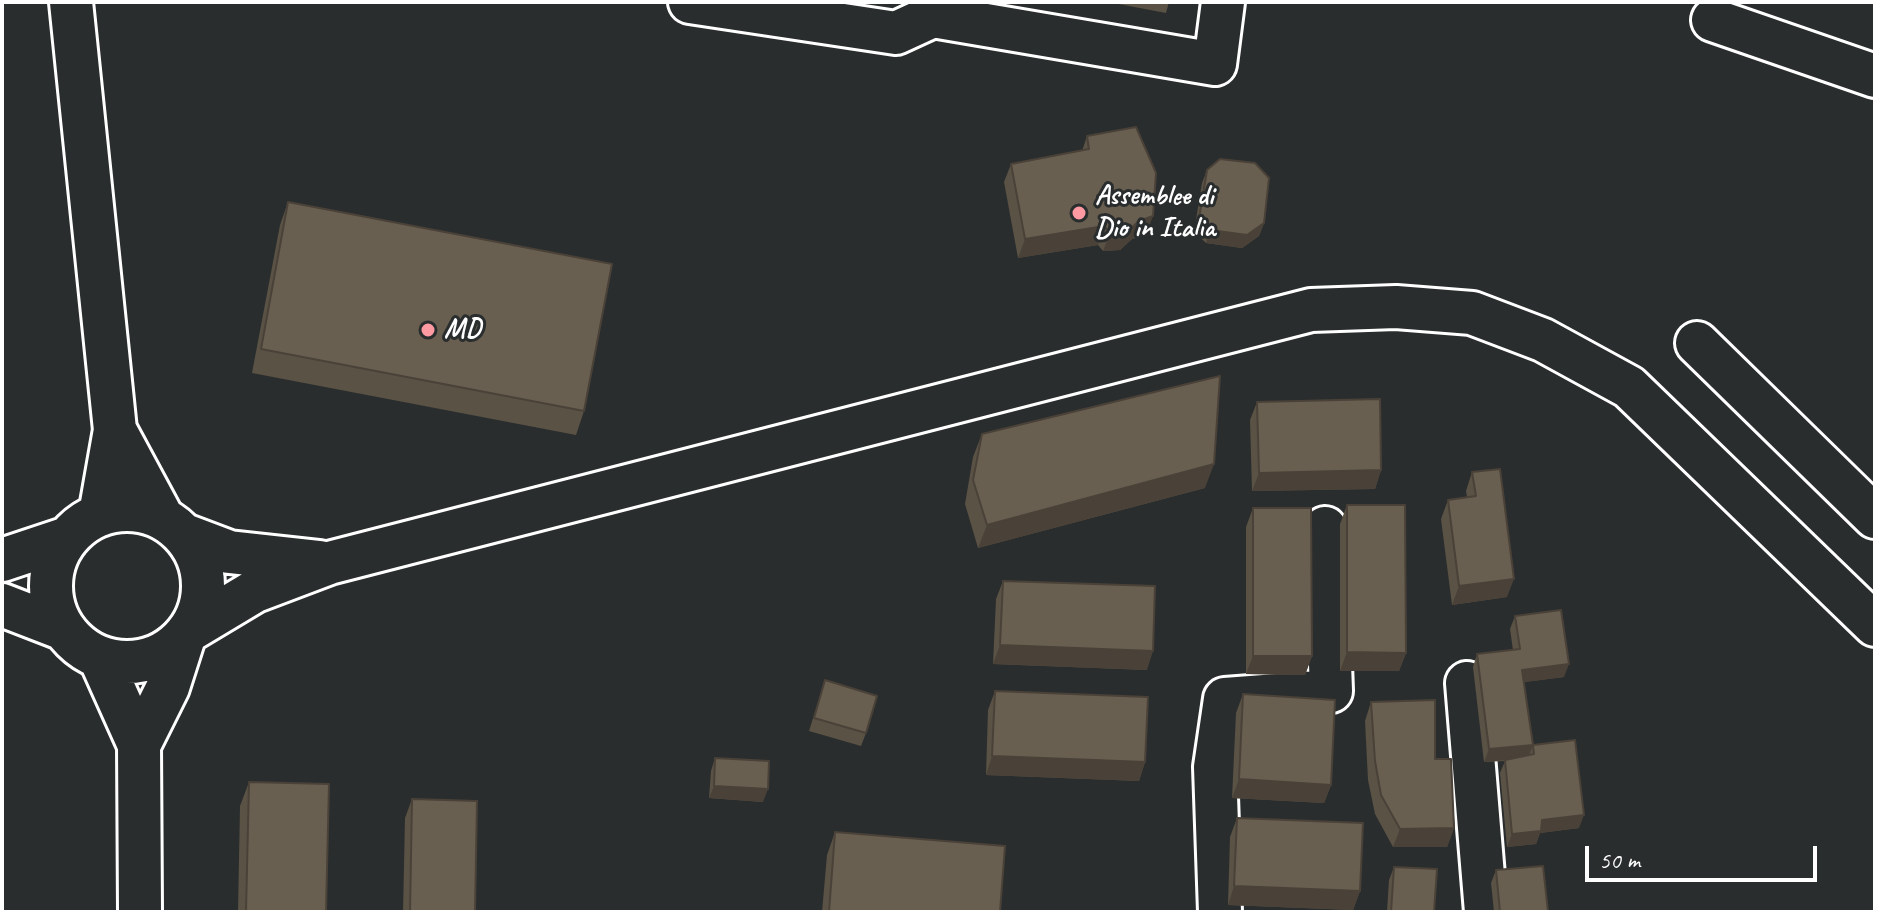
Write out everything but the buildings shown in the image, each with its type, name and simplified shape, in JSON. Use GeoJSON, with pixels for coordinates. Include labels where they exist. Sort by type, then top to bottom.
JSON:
{"type":"FeatureCollection","features":[{"type":"Feature","properties":{"kind":"street"},"geometry":{"type":"LineString","coordinates":[[71,2],[115,430],[84,526],[56,559],[50,583],[53,607],[64,629],[80,647],[100,658],[122,663],[144,661],[165,653],[255,591],[329,563],[1311,310],[1396,307],[1472,313],[1543,340],[1629,387],[1875,625]]}},
{"type":"Feature","properties":{"kind":"street"},"geometry":{"type":"LineString","coordinates":[[690,2],[896,33],[934,9],[1215,64],[1223,2]]}},
{"type":"Feature","properties":{"kind":"street"},"geometry":{"type":"LineString","coordinates":[[1713,20],[1875,76]]}},
{"type":"Feature","properties":{"kind":"street"},"geometry":{"type":"LineString","coordinates":[[1697,343],[1875,517]]}},
{"type":"Feature","properties":{"kind":"street"},"geometry":{"type":"LineString","coordinates":[[115,430],[174,527],[196,552],[203,581],[200,612],[139,745]]}},
{"type":"Feature","properties":{"kind":"street"},"geometry":{"type":"LineString","coordinates":[[2,560],[121,510],[143,511],[229,552],[329,563]]}},
{"type":"Feature","properties":{"kind":"street"},"geometry":{"type":"LineString","coordinates":[[1220,912],[1215,767],[1225,699],[1331,691],[1325,528]]}},
{"type":"Feature","properties":{"kind":"street"},"geometry":{"type":"LineString","coordinates":[[2,605],[64,629]]}},
{"type":"Feature","properties":{"kind":"street"},"geometry":{"type":"LineString","coordinates":[[100,658],[139,745],[140,912]]}},
{"type":"Feature","properties":{"kind":"street"},"geometry":{"type":"LineString","coordinates":[[1467,683],[1486,912]]}},
{"type":"Feature","properties":{"kind":"place","name":"Assemblee di Dio in Italia"},"geometry":{"type":"Point","coordinates":[1079,213]}},
{"type":"Feature","properties":{"kind":"place","name":"MD"},"geometry":{"type":"Point","coordinates":[428,330]}}]}
